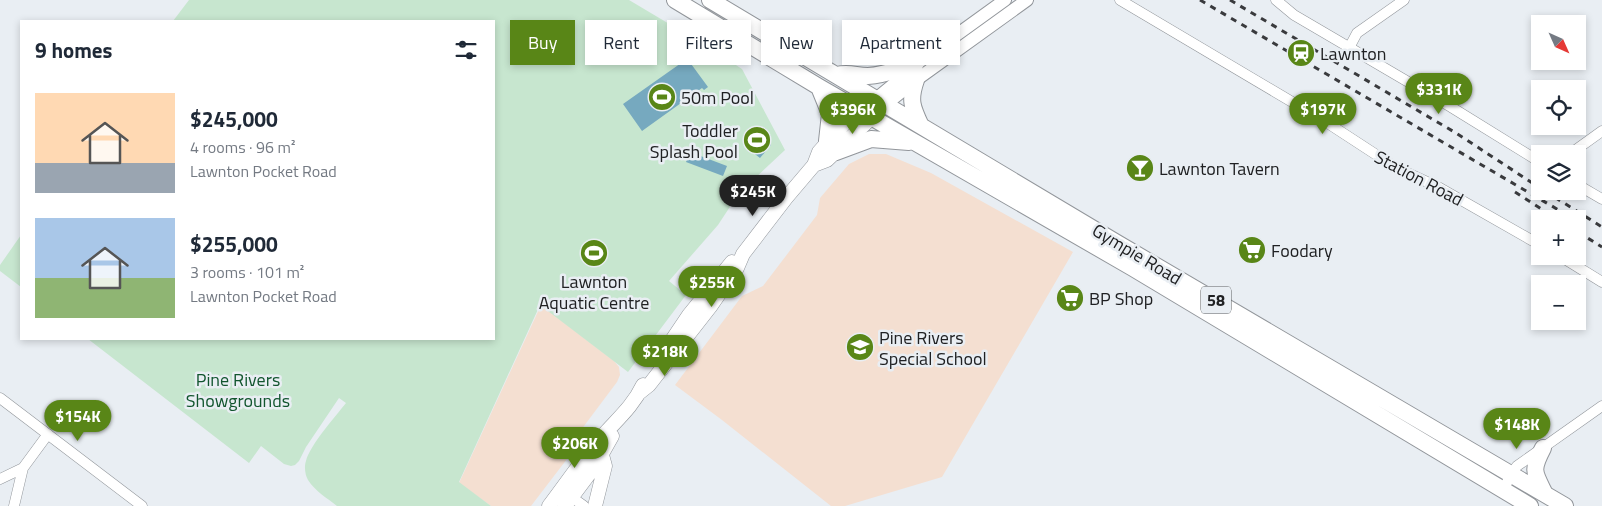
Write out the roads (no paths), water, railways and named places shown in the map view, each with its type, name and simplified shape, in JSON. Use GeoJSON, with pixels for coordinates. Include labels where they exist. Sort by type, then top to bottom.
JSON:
{"type":"FeatureCollection","features":[{"type":"Feature","properties":{"kind":"highway","name":"Gympie Road"},"geometry":{"type":"LineString","coordinates":[[675,0],[818,87],[1133,268],[1530,506]]}},
{"type":"Feature","properties":{"kind":"highway","name":"Gympie Road"},"geometry":{"type":"LineString","coordinates":[[710,0],[1565,506]]}},
{"type":"Feature","properties":{"kind":"highway"},"geometry":{"type":"LineString","coordinates":[[836,76],[848,73],[869,76],[915,72],[911,101],[921,126]]}},
{"type":"Feature","properties":{"kind":"highway"},"geometry":{"type":"LineString","coordinates":[[818,87],[830,114],[832,147],[871,139],[914,142]]}},
{"type":"Feature","properties":{"kind":"highway"},"geometry":{"type":"LineString","coordinates":[[1543,448],[1534,470],[1546,495]]}},
{"type":"Feature","properties":{"kind":"main road"},"geometry":{"type":"LineString","coordinates":[[560,500],[602,455],[620,420],[689,315],[730,263],[743,254],[814,165],[819,152],[832,147],[844,124],[866,114],[881,102]]}},
{"type":"Feature","properties":{"kind":"main road"},"geometry":{"type":"LineString","coordinates":[[560,500],[607,431],[620,420]]}},
{"type":"Feature","properties":{"kind":"main road"},"geometry":{"type":"LineString","coordinates":[[594,506],[605,466],[602,455]]}},
{"type":"Feature","properties":{"kind":"street"},"geometry":{"type":"LineString","coordinates":[[915,72],[1005,0]]}},
{"type":"Feature","properties":{"kind":"street"},"geometry":{"type":"LineString","coordinates":[[881,102],[904,76],[915,72],[1027,0]]}},
{"type":"Feature","properties":{"kind":"street","name":"Station Road"},"geometry":{"type":"LineString","coordinates":[[1120,0],[1320,119],[1395,167],[1440,188],[1531,240]]}},
{"type":"Feature","properties":{"kind":"street"},"geometry":{"type":"LineString","coordinates":[[1276,0],[1294,15],[1531,157]]}},
{"type":"Feature","properties":{"kind":"street"},"geometry":{"type":"LineString","coordinates":[[1349,48],[1358,33],[1404,0]]}},
{"type":"Feature","properties":{"kind":"street"},"geometry":{"type":"LineString","coordinates":[[1583,145],[1602,131]]}},
{"type":"Feature","properties":{"kind":"street"},"geometry":{"type":"LineString","coordinates":[[1586,190],[1602,199]]}},
{"type":"Feature","properties":{"kind":"street"},"geometry":{"type":"LineString","coordinates":[[1575,265],[1602,282]]}},
{"type":"Feature","properties":{"kind":"street"},"geometry":{"type":"LineString","coordinates":[[0,398],[142,506]]}},
{"type":"Feature","properties":{"kind":"street"},"geometry":{"type":"LineString","coordinates":[[1504,491],[1511,474],[1517,466],[1602,406]]}},
{"type":"Feature","properties":{"kind":"street"},"geometry":{"type":"LineString","coordinates":[[14,506],[23,468],[48,434]]}},
{"type":"Feature","properties":{"kind":"street"},"geometry":{"type":"LineString","coordinates":[[0,479],[23,468]]}},
{"type":"Feature","properties":{"kind":"street"},"geometry":{"type":"LineString","coordinates":[[560,500],[577,501],[584,506]]}},
{"type":"Feature","properties":{"kind":"water","name":"50m Pool"},"geometry":{"type":"Polygon","coordinates":[[[678,65],[692,65],[708,87],[704,90],[702,88],[642,131],[623,104],[678,65]]]}},
{"type":"Feature","properties":{"kind":"water","name":"Toddler Splash Pool"},"geometry":{"type":"Polygon","coordinates":[[[763,132],[771,145],[760,158],[746,147],[747,134],[763,132]]]}},
{"type":"Feature","properties":{"kind":"water"},"geometry":{"type":"Polygon","coordinates":[[[690,152],[727,166],[723,176],[686,162],[690,152]]]}},
{"type":"Feature","properties":{"kind":"railway"},"geometry":{"type":"LineString","coordinates":[[1200,0],[1559,210]]}},
{"type":"Feature","properties":{"kind":"railway"},"geometry":{"type":"LineString","coordinates":[[1230,0],[1456,133],[1531,182]]}},
{"type":"Feature","properties":{"kind":"railway"},"geometry":{"type":"LineString","coordinates":[[1515,192],[1543,210]]}},
{"type":"Feature","properties":{"kind":"railway"},"geometry":{"type":"LineString","coordinates":[[1559,200],[1602,227]]}},
{"type":"Feature","properties":{"kind":"railway"},"geometry":{"type":"LineString","coordinates":[[1586,237],[1602,247]]}},
{"type":"Feature","properties":{"kind":"place","name":"Lawnton"},"geometry":{"type":"Point","coordinates":[1301,53]}},
{"type":"Feature","properties":{"kind":"place","name":"50m Pool"},"geometry":{"type":"Point","coordinates":[662,97]}},
{"type":"Feature","properties":{"kind":"place","name":"Toddler Splash Pool"},"geometry":{"type":"Point","coordinates":[757,140]}},
{"type":"Feature","properties":{"kind":"place","name":"Lawnton Tavern"},"geometry":{"type":"Point","coordinates":[1140,168]}},
{"type":"Feature","properties":{"kind":"place","name":"Foodary"},"geometry":{"type":"Point","coordinates":[1252,250]}},
{"type":"Feature","properties":{"kind":"place","name":"Lawnton Aquatic Centre"},"geometry":{"type":"Point","coordinates":[594,253]}},
{"type":"Feature","properties":{"kind":"place","name":"BP Shop"},"geometry":{"type":"Point","coordinates":[1070,298]}},
{"type":"Feature","properties":{"kind":"place","name":"Pine Rivers Special School"},"geometry":{"type":"Point","coordinates":[860,347]}},
{"type":"Feature","properties":{"kind":"park label","name":"Pine Rivers Showgrounds"},"geometry":{"type":"Point","coordinates":[238,389]}}]}
